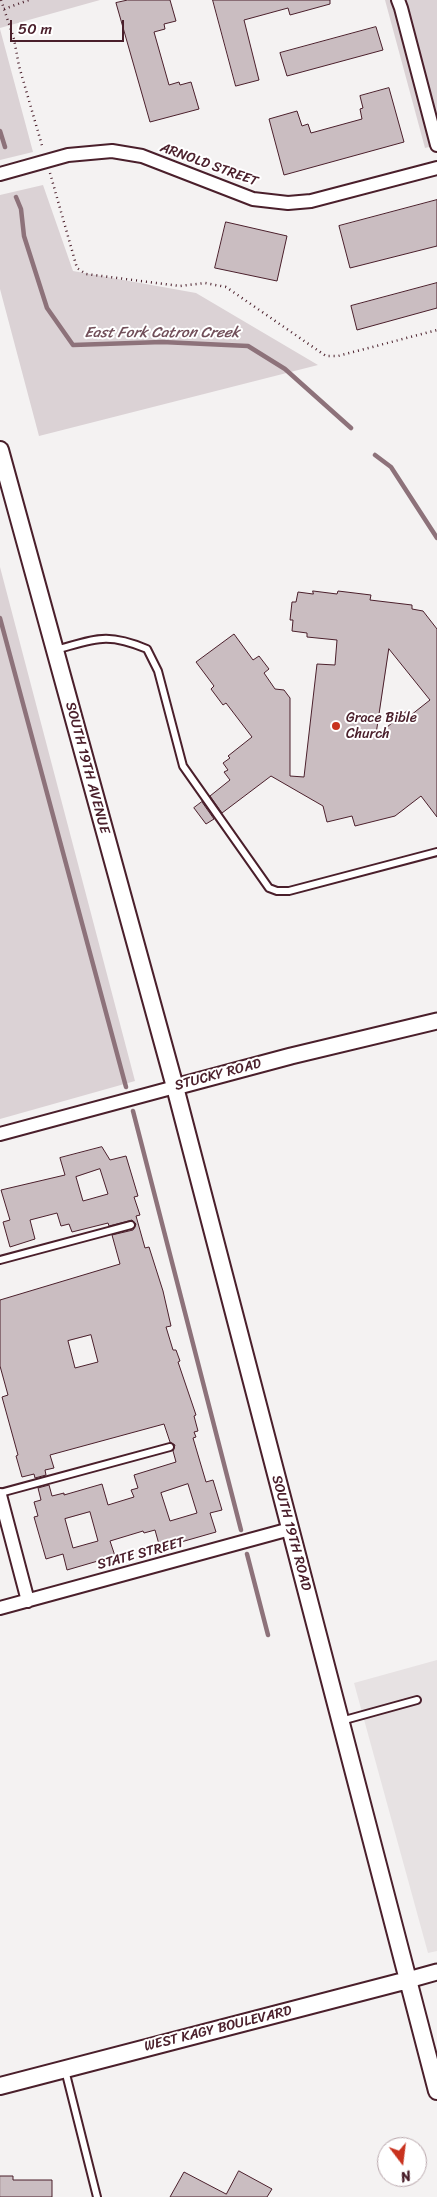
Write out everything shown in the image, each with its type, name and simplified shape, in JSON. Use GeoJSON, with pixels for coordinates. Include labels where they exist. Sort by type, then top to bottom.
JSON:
{"type":"FeatureCollection","features":[{"type":"Feature","properties":{"kind":"main road","name":"SOUTH 19TH AVENUE"},"geometry":{"type":"LineString","coordinates":[[0,450],[175,1087]]}},
{"type":"Feature","properties":{"kind":"main road","name":"SOUTH 19TH ROAD"},"geometry":{"type":"LineString","coordinates":[[175,1087],[408,1980]]}},
{"type":"Feature","properties":{"kind":"main road","name":"WEST KAGY BOULEVARD"},"geometry":{"type":"LineString","coordinates":[[0,2086],[408,1980]]}},
{"type":"Feature","properties":{"kind":"main road"},"geometry":{"type":"LineString","coordinates":[[408,1980],[437,2091]]}},
{"type":"Feature","properties":{"kind":"street"},"geometry":{"type":"LineString","coordinates":[[398,0],[437,145]]}},
{"type":"Feature","properties":{"kind":"street","name":"ARNOLD STREET"},"geometry":{"type":"LineString","coordinates":[[0,174],[68,155],[112,151],[142,156],[253,199],[288,203],[311,201],[437,168]]}},
{"type":"Feature","properties":{"kind":"street","name":"STUCKY ROAD"},"geometry":{"type":"LineString","coordinates":[[0,1134],[290,1056],[437,1021]]}},
{"type":"Feature","properties":{"kind":"street"},"geometry":{"type":"LineString","coordinates":[[0,1494],[4,1528],[28,1601]]}},
{"type":"Feature","properties":{"kind":"street","name":"STATE STREET"},"geometry":{"type":"LineString","coordinates":[[0,1608],[290,1529]]}},
{"type":"Feature","properties":{"kind":"street","name":"WEST KAGY BOULEVARD"},"geometry":{"type":"LineString","coordinates":[[408,1980],[437,1972]]}},
{"type":"Feature","properties":{"kind":"lane"},"geometry":{"type":"LineString","coordinates":[[54,650],[98,638],[123,639],[147,649],[158,671],[183,766],[269,888],[278,891],[289,891],[437,852]]}},
{"type":"Feature","properties":{"kind":"lane"},"geometry":{"type":"LineString","coordinates":[[0,1260],[131,1224]]}},
{"type":"Feature","properties":{"kind":"lane"},"geometry":{"type":"LineString","coordinates":[[0,1494],[170,1447]]}},
{"type":"Feature","properties":{"kind":"lane"},"geometry":{"type":"LineString","coordinates":[[340,1721],[417,1700]]}},
{"type":"Feature","properties":{"kind":"lane"},"geometry":{"type":"LineString","coordinates":[[65,2068],[97,2197]]}},
{"type":"Feature","properties":{"kind":"path"},"geometry":{"type":"LineString","coordinates":[[1,0],[14,39],[19,66],[77,268],[86,274],[180,286],[205,284],[226,288],[326,356],[338,356],[437,330]]}},
{"type":"Feature","properties":{"kind":"path"},"geometry":{"type":"LineString","coordinates":[[4,9],[29,0]]}},
{"type":"Feature","properties":{"kind":"shaded area"},"geometry":{"type":"Polygon","coordinates":[[[0,0],[100,0],[0,28],[0,0]]]}},
{"type":"Feature","properties":{"kind":"shaded area"},"geometry":{"type":"Polygon","coordinates":[[[385,0],[437,0],[437,145],[425,148],[385,0]]]}},
{"type":"Feature","properties":{"kind":"shaded area"},"geometry":{"type":"Polygon","coordinates":[[[0,29],[33,152],[0,160],[0,29]]]}},
{"type":"Feature","properties":{"kind":"shaded area"},"geometry":{"type":"Polygon","coordinates":[[[43,185],[73,271],[196,293],[318,365],[39,436],[0,289],[0,195],[43,185]]]}},
{"type":"Feature","properties":{"kind":"shaded area"},"geometry":{"type":"Polygon","coordinates":[[[0,567],[135,1081],[0,1119],[0,567]]]}},
{"type":"Feature","properties":{"kind":"shaded area"},"geometry":{"type":"Polygon","coordinates":[[[437,1660],[437,1951],[428,1953],[354,1683],[437,1660]]]}},
{"type":"Feature","properties":{"kind":"building"},"geometry":{"type":"Polygon","coordinates":[[[128,0],[170,0],[176,21],[164,24],[165,29],[154,32],[169,85],[179,82],[180,85],[191,82],[199,109],[150,122],[116,3],[128,0]]]}},
{"type":"Feature","properties":{"kind":"building"},"geometry":{"type":"Polygon","coordinates":[[[213,0],[330,0],[330,4],[290,15],[288,8],[244,20],[259,80],[236,86],[213,0]]]}},
{"type":"Feature","properties":{"kind":"building"},"geometry":{"type":"Polygon","coordinates":[[[376,27],[383,50],[287,76],[280,53],[376,27]]]}},
{"type":"Feature","properties":{"kind":"building"},"geometry":{"type":"Polygon","coordinates":[[[389,88],[404,142],[284,175],[269,119],[297,111],[302,126],[308,124],[311,133],[362,119],[360,109],[363,108],[360,96],[389,88]]]}},
{"type":"Feature","properties":{"kind":"building"},"geometry":{"type":"Polygon","coordinates":[[[437,200],[437,246],[350,268],[339,226],[437,200]]]}},
{"type":"Feature","properties":{"kind":"building"},"geometry":{"type":"Polygon","coordinates":[[[226,222],[287,236],[277,281],[215,268],[226,222]]]}},
{"type":"Feature","properties":{"kind":"building"},"geometry":{"type":"Polygon","coordinates":[[[437,283],[437,308],[357,330],[351,306],[437,283]]]}},
{"type":"Feature","properties":{"kind":"building"},"geometry":{"type":"Polygon","coordinates":[[[313,591],[337,594],[338,591],[371,595],[370,600],[412,605],[412,609],[423,611],[437,629],[437,817],[421,796],[395,816],[355,826],[352,816],[327,822],[323,806],[271,776],[222,813],[210,796],[230,780],[224,772],[228,770],[223,763],[230,758],[228,756],[252,737],[226,703],[223,705],[211,689],[214,686],[196,662],[234,634],[253,660],[259,656],[269,669],[264,673],[275,689],[284,690],[290,698],[290,776],[304,777],[317,664],[335,665],[337,640],[307,637],[307,633],[292,631],[293,620],[290,620],[292,602],[296,602],[298,592],[313,594],[313,591]],[[389,649],[376,736],[408,710],[411,715],[430,700],[389,649]]]}},
{"type":"Feature","properties":{"kind":"building"},"geometry":{"type":"Polygon","coordinates":[[[202,802],[214,819],[206,824],[194,808],[202,802]]]}},
{"type":"Feature","properties":{"kind":"building"},"geometry":{"type":"Polygon","coordinates":[[[102,1147],[110,1160],[126,1156],[138,1196],[134,1197],[140,1215],[136,1216],[145,1248],[149,1247],[163,1291],[171,1326],[166,1327],[173,1350],[176,1350],[180,1361],[178,1362],[196,1415],[194,1416],[198,1431],[194,1432],[196,1437],[193,1438],[206,1482],[213,1480],[222,1510],[210,1513],[216,1532],[160,1548],[155,1530],[144,1533],[143,1531],[110,1541],[115,1556],[67,1570],[63,1554],[46,1559],[34,1517],[38,1516],[34,1502],[41,1500],[38,1488],[49,1485],[52,1496],[64,1493],[64,1495],[102,1484],[108,1505],[134,1497],[131,1490],[138,1488],[134,1475],[176,1462],[173,1451],[175,1445],[170,1442],[164,1424],[50,1455],[54,1468],[45,1470],[46,1475],[35,1478],[34,1474],[22,1477],[2,1397],[8,1395],[0,1366],[0,1300],[120,1264],[112,1235],[133,1230],[136,1224],[132,1220],[109,1226],[108,1223],[72,1232],[69,1224],[61,1226],[57,1213],[30,1220],[35,1239],[10,1247],[3,1222],[10,1220],[1,1190],[65,1175],[60,1158],[102,1147]],[[100,1169],[76,1177],[83,1201],[108,1194],[100,1169]],[[91,1335],[68,1341],[75,1368],[98,1362],[91,1335]],[[188,1484],[161,1493],[170,1521],[197,1513],[188,1484]],[[90,1512],[65,1519],[73,1548],[98,1541],[90,1512]]]}},
{"type":"Feature","properties":{"kind":"building"},"geometry":{"type":"Polygon","coordinates":[[[239,2171],[272,2189],[267,2197],[170,2197],[184,2172],[226,2194],[239,2171]]]}},
{"type":"Feature","properties":{"kind":"building"},"geometry":{"type":"Polygon","coordinates":[[[0,2176],[13,2176],[13,2180],[52,2180],[52,2197],[0,2197],[0,2176]]]}},
{"type":"Feature","properties":{"kind":"waterway","name":"East Fork Catron Creek"},"geometry":{"type":"LineString","coordinates":[[0,131],[5,147]]}},
{"type":"Feature","properties":{"kind":"waterway","name":"East Fork Catron Creek"},"geometry":{"type":"LineString","coordinates":[[16,197],[21,209],[24,236],[47,308],[73,345],[162,342],[248,346],[285,369],[351,428]]}},
{"type":"Feature","properties":{"kind":"waterway","name":"East Fork Catron Creek"},"geometry":{"type":"LineString","coordinates":[[375,455],[391,467],[437,538]]}},
{"type":"Feature","properties":{"kind":"waterway"},"geometry":{"type":"LineString","coordinates":[[0,618],[126,1087]]}},
{"type":"Feature","properties":{"kind":"waterway"},"geometry":{"type":"LineString","coordinates":[[133,1111],[241,1530]]}},
{"type":"Feature","properties":{"kind":"waterway"},"geometry":{"type":"LineString","coordinates":[[247,1554],[268,1635]]}},
{"type":"Feature","properties":{"kind":"place","name":"Grace Bible Church"},"geometry":{"type":"Point","coordinates":[336,726]}}]}
